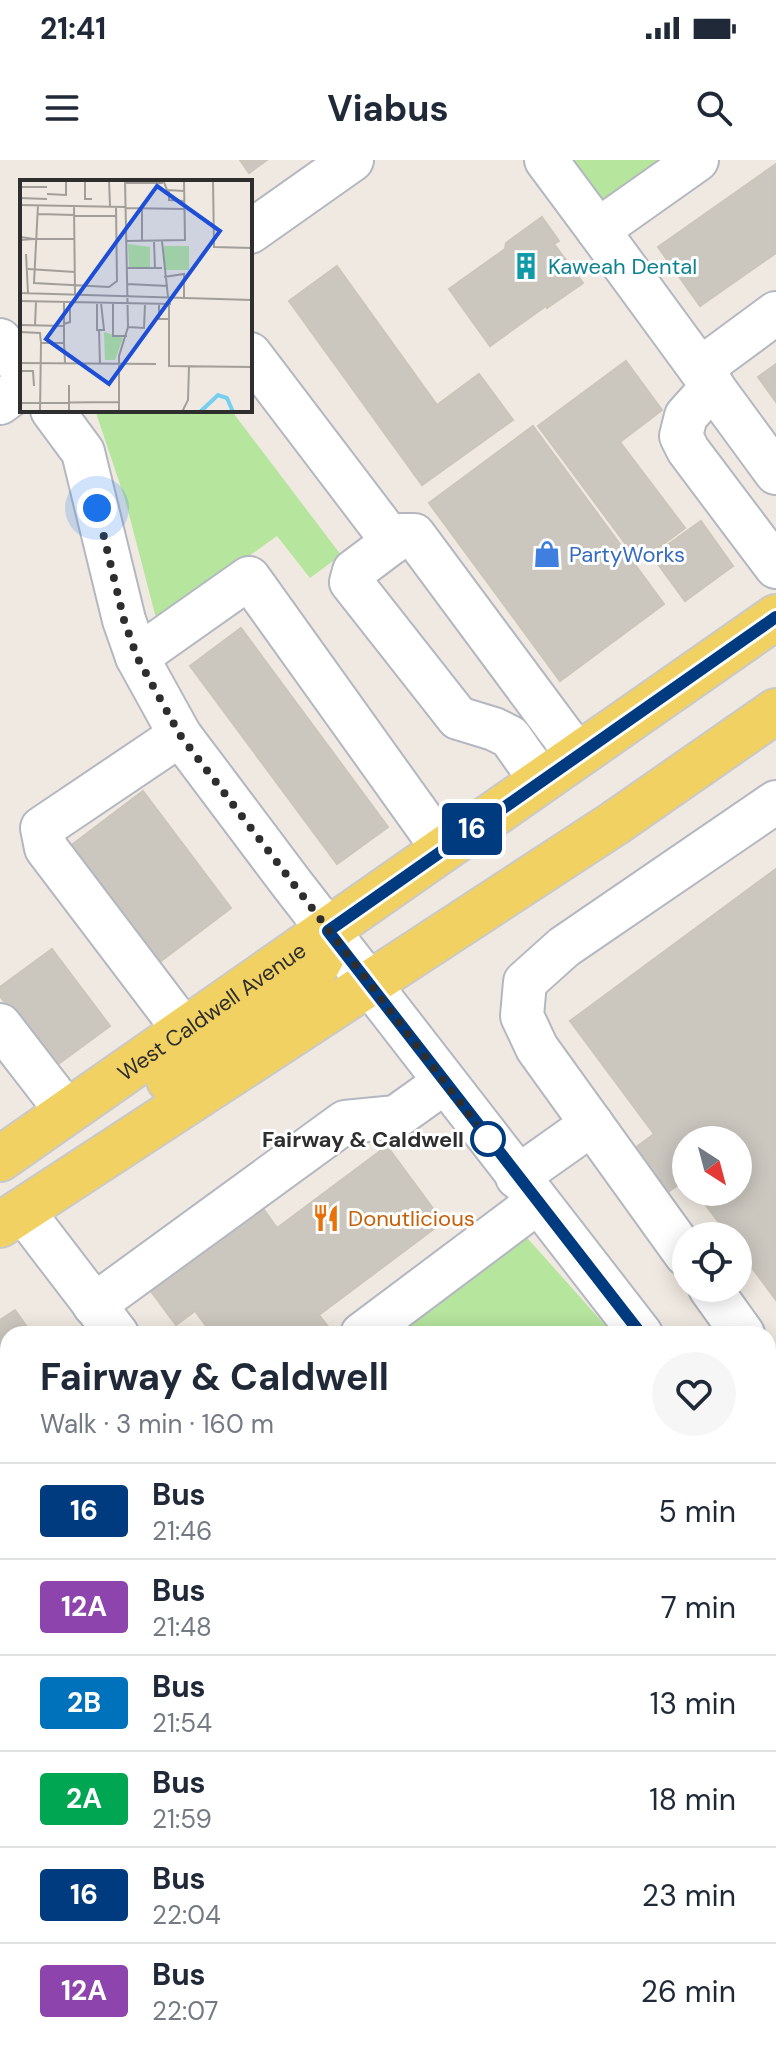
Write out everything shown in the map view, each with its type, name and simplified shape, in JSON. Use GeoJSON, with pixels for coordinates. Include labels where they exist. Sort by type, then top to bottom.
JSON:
{"type":"FeatureCollection","features":[{"type":"Feature","properties":{"kind":"main road","name":"West Caldwell Avenue"},"geometry":{"type":"LineString","coordinates":[[0,1159],[776,617]]}},
{"type":"Feature","properties":{"kind":"main road"},"geometry":{"type":"LineString","coordinates":[[7,1211],[369,984],[615,823],[776,711]]}},
{"type":"Feature","properties":{"kind":"main road"},"geometry":{"type":"LineString","coordinates":[[7,1211],[302,985],[320,960],[328,931]]}},
{"type":"Feature","properties":{"kind":"street"},"geometry":{"type":"LineString","coordinates":[[252,231],[352,160]]}},
{"type":"Feature","properties":{"kind":"street"},"geometry":{"type":"LineString","coordinates":[[546,160],[776,473]]}},
{"type":"Feature","properties":{"kind":"street"},"geometry":{"type":"LineString","coordinates":[[598,230],[697,160]]}},
{"type":"Feature","properties":{"kind":"street"},"geometry":{"type":"LineString","coordinates":[[776,313],[706,377],[686,416],[681,436],[688,450],[776,567]]}},
{"type":"Feature","properties":{"kind":"street"},"geometry":{"type":"LineString","coordinates":[[0,340],[20,366]]}},
{"type":"Feature","properties":{"kind":"street"},"geometry":{"type":"LineString","coordinates":[[252,357],[393,542]]}},
{"type":"Feature","properties":{"kind":"street"},"geometry":{"type":"LineString","coordinates":[[0,403],[20,388]]}},
{"type":"Feature","properties":{"kind":"street"},"geometry":{"type":"LineString","coordinates":[[53,412],[83,452],[124,620],[137,657],[180,735],[635,1326]]}},
{"type":"Feature","properties":{"kind":"street"},"geometry":{"type":"LineString","coordinates":[[541,781],[510,737],[458,718],[351,582],[354,571],[402,535],[414,535],[578,756]]}},
{"type":"Feature","properties":{"kind":"street"},"geometry":{"type":"LineString","coordinates":[[137,657],[249,578],[443,849]]}},
{"type":"Feature","properties":{"kind":"street"},"geometry":{"type":"LineString","coordinates":[[180,735],[42,828],[46,848],[184,1030]]}},
{"type":"Feature","properties":{"kind":"street"},"geometry":{"type":"LineString","coordinates":[[672,1235],[537,1048],[522,1016],[525,982],[564,947],[776,802]]}},
{"type":"Feature","properties":{"kind":"street"},"geometry":{"type":"LineString","coordinates":[[0,1025],[67,1112]]}},
{"type":"Feature","properties":{"kind":"street"},"geometry":{"type":"LineString","coordinates":[[7,1211],[106,1320],[345,1122],[396,1117],[445,1082]]}},
{"type":"Feature","properties":{"kind":"street"},"geometry":{"type":"LineString","coordinates":[[371,1326],[528,1189],[592,1124]]}},
{"type":"Feature","properties":{"kind":"street"},"geometry":{"type":"LineString","coordinates":[[720,1302],[737,1326]]}},
{"type":"Feature","properties":{"kind":"green space"},"geometry":{"type":"Polygon","coordinates":[[[572,160],[659,160],[602,201],[572,160]]]}},
{"type":"Feature","properties":{"kind":"green space"},"geometry":{"type":"Polygon","coordinates":[[[96,412],[233,412],[341,555],[310,578],[277,536],[157,622],[125,499],[96,412]]]}},
{"type":"Feature","properties":{"kind":"green space"},"geometry":{"type":"Polygon","coordinates":[[[521,1231],[606,1326],[392,1326],[521,1231]]]}},
{"type":"Feature","properties":{"kind":"building"},"geometry":{"type":"Polygon","coordinates":[[[240,160],[267,160],[249,173],[240,160]]]}},
{"type":"Feature","properties":{"kind":"building"},"geometry":{"type":"Polygon","coordinates":[[[776,164],[776,253],[700,306],[658,247],[776,164]]]}},
{"type":"Feature","properties":{"kind":"building","name":"Kaweah Dental"},"geometry":{"type":"Polygon","coordinates":[[[542,217],[559,241],[554,244],[583,283],[490,346],[449,289],[505,249],[506,243],[542,217]]]}},
{"type":"Feature","properties":{"kind":"building"},"geometry":{"type":"Polygon","coordinates":[[[337,266],[437,405],[479,374],[513,420],[422,485],[289,301],[337,266]]]}},
{"type":"Feature","properties":{"kind":"building"},"geometry":{"type":"Polygon","coordinates":[[[626,361],[662,410],[620,442],[685,528],[639,562],[538,426],[626,361]]]}},
{"type":"Feature","properties":{"kind":"building"},"geometry":{"type":"Polygon","coordinates":[[[776,364],[776,402],[758,377],[776,364]]]}},
{"type":"Feature","properties":{"kind":"building","name":"PartyWorks"},"geometry":{"type":"Polygon","coordinates":[[[533,426],[664,604],[560,681],[429,503],[533,426]]]}},
{"type":"Feature","properties":{"kind":"building"},"geometry":{"type":"Polygon","coordinates":[[[701,521],[733,566],[685,601],[652,556],[701,521]]]}},
{"type":"Feature","properties":{"kind":"building"},"geometry":{"type":"Polygon","coordinates":[[[241,628],[388,827],[337,864],[190,666],[241,628]]]}},
{"type":"Feature","properties":{"kind":"building"},"geometry":{"type":"Polygon","coordinates":[[[143,791],[231,908],[157,964],[69,847],[143,791]]]}},
{"type":"Feature","properties":{"kind":"building"},"geometry":{"type":"Polygon","coordinates":[[[776,869],[776,1300],[752,1268],[752,1222],[718,1222],[706,1206],[752,1206],[752,1126],[672,1126],[672,1189],[657,1200],[624,1156],[654,1134],[570,1021],[776,869]]]}},
{"type":"Feature","properties":{"kind":"building"},"geometry":{"type":"Polygon","coordinates":[[[52,949],[110,1026],[54,1067],[0,996],[0,987],[52,949]]]}},
{"type":"Feature","properties":{"kind":"building"},"geometry":{"type":"Polygon","coordinates":[[[387,1146],[443,1222],[319,1315],[328,1326],[206,1326],[195,1311],[176,1325],[150,1290],[262,1207],[277,1228],[387,1146]]]}},
{"type":"Feature","properties":{"kind":"building"},"geometry":{"type":"Polygon","coordinates":[[[15,1310],[26,1326],[0,1326],[0,1320],[15,1310]]]}},
{"type":"Feature","properties":{"kind":"bus line","name":"16"},"geometry":{"type":"LineString","coordinates":[[635,1326],[328,931],[776,617]]}},
{"type":"Feature","properties":{"kind":"place","name":"Kaweah Dental"},"geometry":{"type":"Point","coordinates":[526,266]}},
{"type":"Feature","properties":{"kind":"place","name":"PartyWorks"},"geometry":{"type":"Point","coordinates":[547,554]}},
{"type":"Feature","properties":{"kind":"place","name":"Fairway & Caldwell"},"geometry":{"type":"Point","coordinates":[488,1139]}},
{"type":"Feature","properties":{"kind":"place","name":"Donutlicious"},"geometry":{"type":"Point","coordinates":[326,1218]}},
{"type":"Feature","properties":{"kind":"route"},"geometry":{"type":"LineString","coordinates":[[97,508],[124,620],[137,657],[180,735],[488,1139]]}}]}
